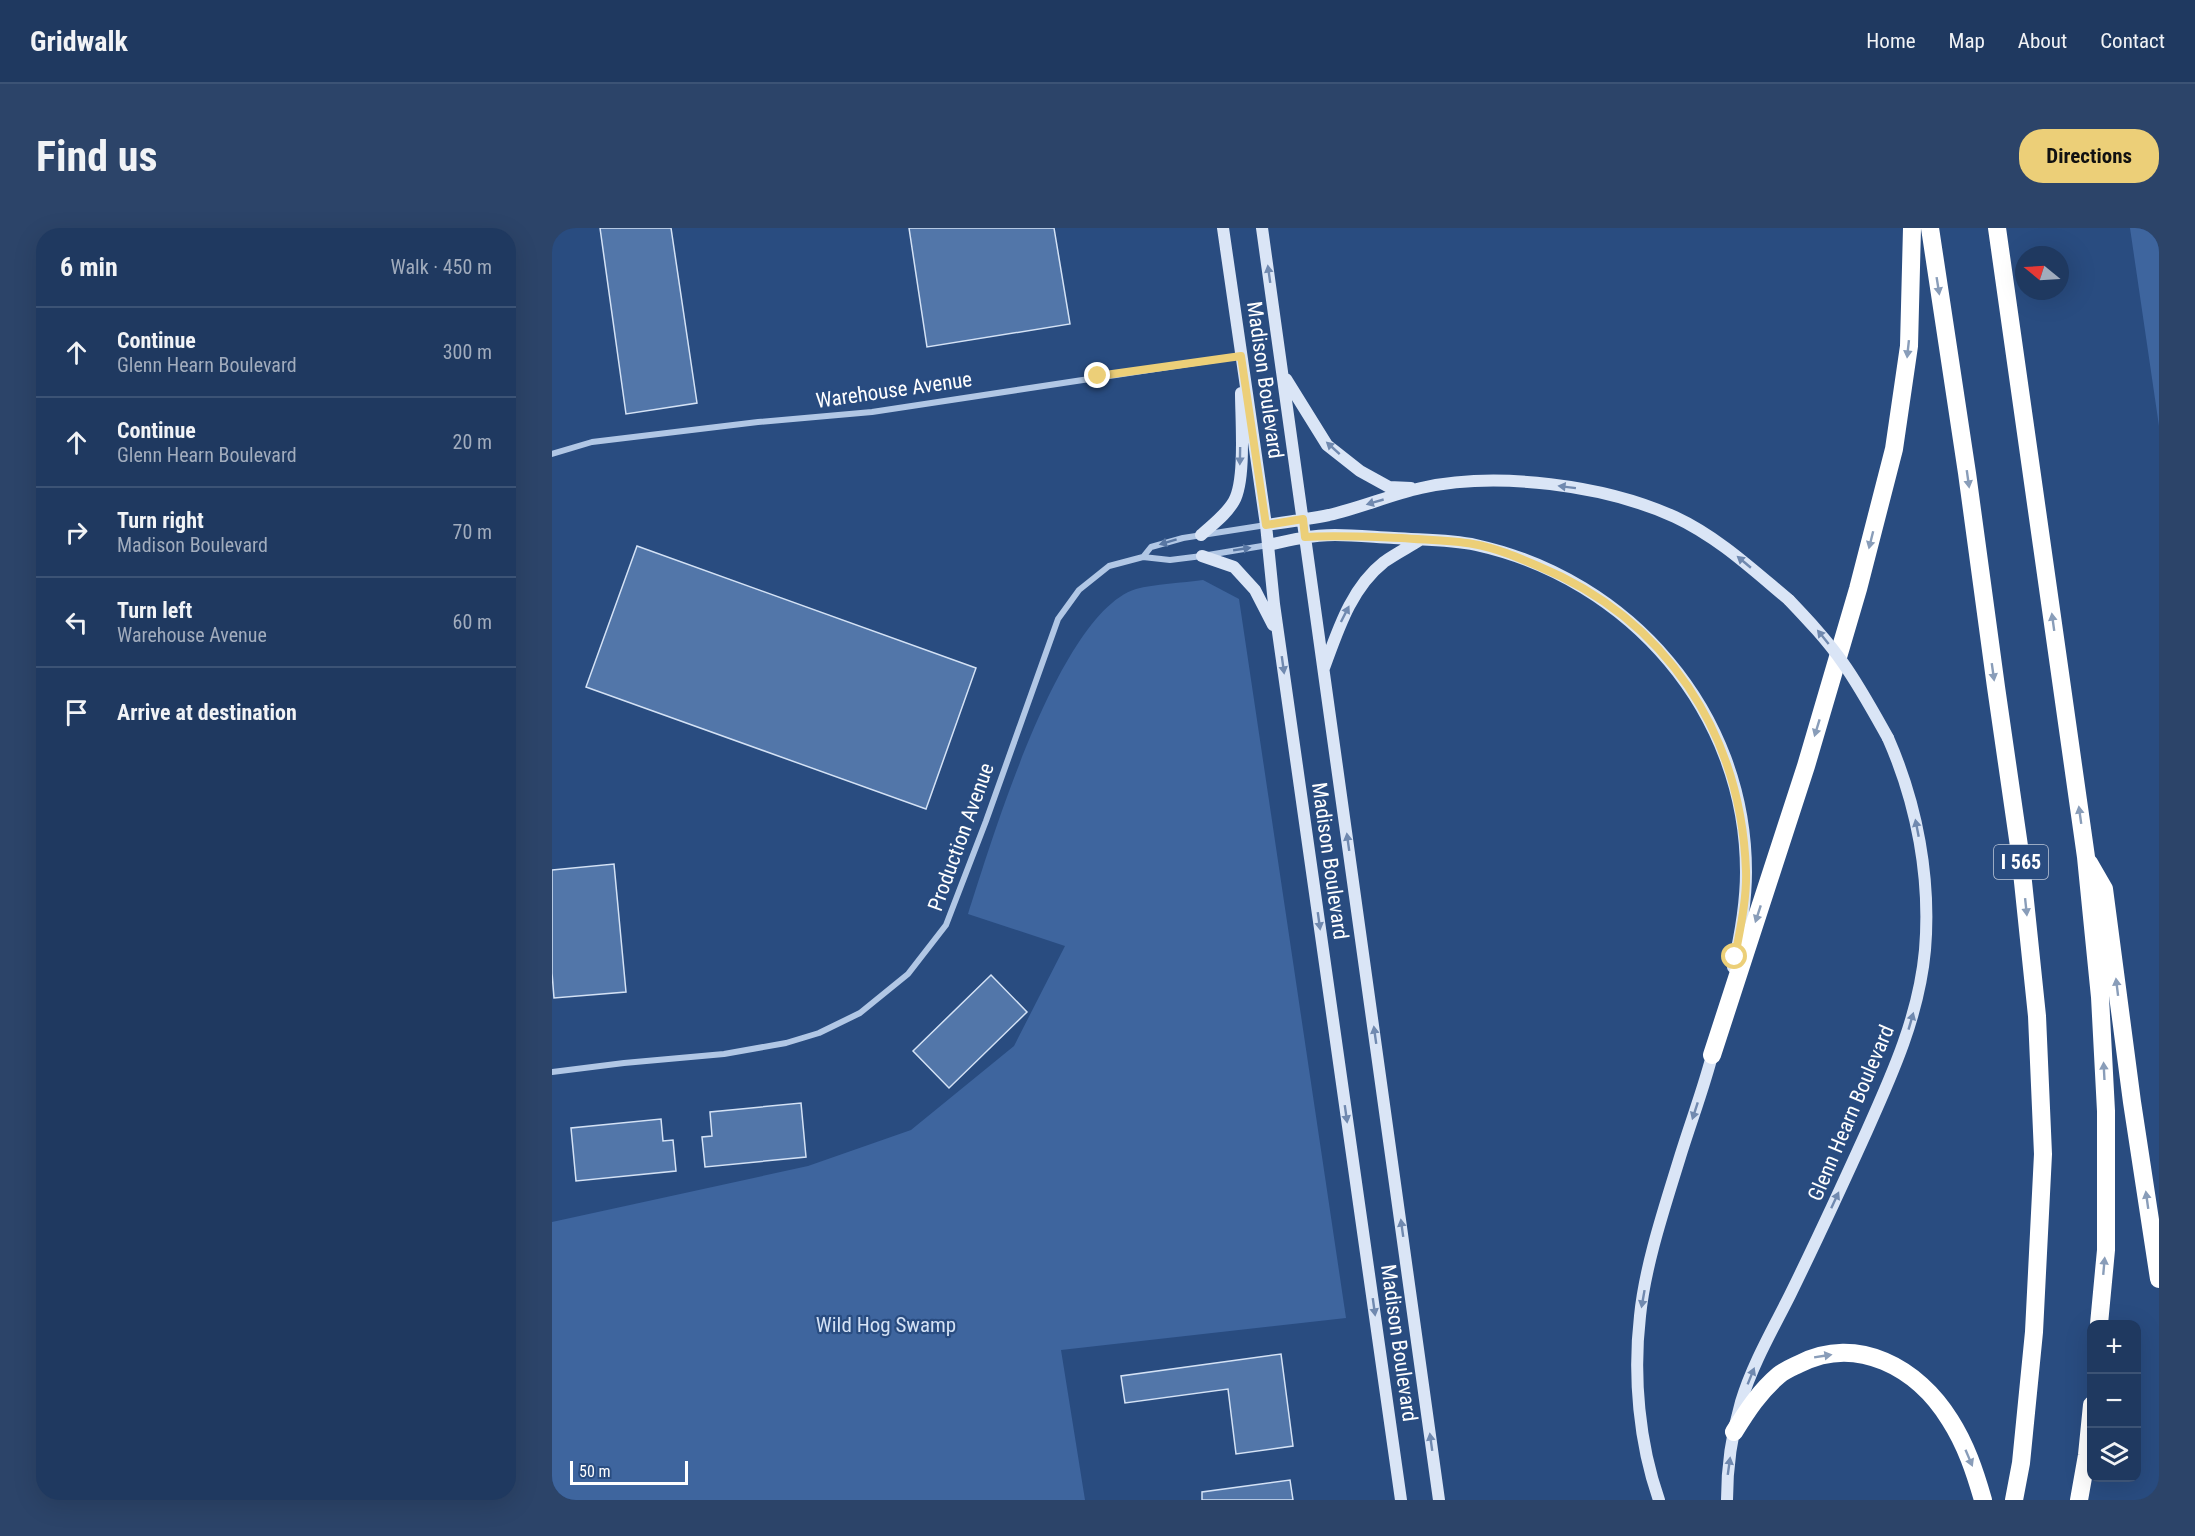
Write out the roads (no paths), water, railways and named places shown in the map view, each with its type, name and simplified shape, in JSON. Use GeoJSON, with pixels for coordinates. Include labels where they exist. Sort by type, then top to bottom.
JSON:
{"type":"FeatureCollection","features":[{"type":"Feature","properties":{"kind":"highway"},"geometry":{"type":"LineString","coordinates":[[1712,1055],[1809,755],[1858,589],[1894,449],[1909,346],[1912,228]]}},
{"type":"Feature","properties":{"kind":"highway","name":"I 565"},"geometry":{"type":"LineString","coordinates":[[1930,228],[2020,854],[2037,1016],[2043,1165],[2034,1332],[2021,1463],[2014,1500]]}},
{"type":"Feature","properties":{"kind":"highway"},"geometry":{"type":"LineString","coordinates":[[1997,228],[2086,857],[2100,997],[2106,1112],[2106,1250],[2099,1320]]}},
{"type":"Feature","properties":{"kind":"highway"},"geometry":{"type":"LineString","coordinates":[[2086,857],[2104,889],[2132,1102],[2159,1279]]}},
{"type":"Feature","properties":{"kind":"highway"},"geometry":{"type":"LineString","coordinates":[[1734,1432],[1755,1399],[1781,1373],[1813,1357],[1837,1353],[1881,1358],[1920,1383],[1950,1418],[1974,1470],[1983,1500]]}},
{"type":"Feature","properties":{"kind":"highway"},"geometry":{"type":"LineString","coordinates":[[2079,1500],[2089,1428]]}},
{"type":"Feature","properties":{"kind":"main road","name":"Madison Boulevard"},"geometry":{"type":"LineString","coordinates":[[1223,228],[1401,1500]]}},
{"type":"Feature","properties":{"kind":"main road","name":"Madison Boulevard"},"geometry":{"type":"LineString","coordinates":[[1262,228],[1439,1500]]}},
{"type":"Feature","properties":{"kind":"main road"},"geometry":{"type":"LineString","coordinates":[[1201,535],[1224,515],[1235,499],[1240,482],[1241,356]]}},
{"type":"Feature","properties":{"kind":"main road"},"geometry":{"type":"LineString","coordinates":[[1282,373],[1327,445],[1360,471],[1389,486],[1421,488]]}},
{"type":"Feature","properties":{"kind":"main road","name":"Glenn Hearn Boulevard"},"geometry":{"type":"LineString","coordinates":[[1266,525],[1329,515],[1421,488],[1452,483],[1506,481],[1589,490],[1620,497],[1676,518],[1701,532],[1737,556],[1789,600],[1842,661],[1862,690],[1888,738],[1907,788],[1917,826],[1923,870],[1926,912],[1925,950],[1914,1007],[1902,1049],[1884,1093],[1742,1400],[1734,1432],[1727,1478],[1727,1500]]}},
{"type":"Feature","properties":{"kind":"main road"},"geometry":{"type":"LineString","coordinates":[[1268,545],[1305,537],[1335,535],[1474,544],[1513,555],[1587,589],[1618,611],[1647,637],[1673,664],[1696,697],[1720,749],[1738,800],[1746,873],[1735,957],[1712,1055],[1651,1259],[1640,1315],[1637,1359],[1639,1392],[1646,1452],[1659,1500]]}},
{"type":"Feature","properties":{"kind":"main road"},"geometry":{"type":"LineString","coordinates":[[1324,669],[1343,616],[1362,586],[1384,562],[1421,540]]}},
{"type":"Feature","properties":{"kind":"main road"},"geometry":{"type":"LineString","coordinates":[[1202,556],[1234,567],[1255,590],[1279,636]]}},
{"type":"Feature","properties":{"kind":"street","name":"Warehouse Avenue"},"geometry":{"type":"LineString","coordinates":[[552,454],[592,442],[758,422],[872,412],[1241,356]]}},
{"type":"Feature","properties":{"kind":"street","name":"Production Avenue"},"geometry":{"type":"LineString","coordinates":[[1143,557],[1151,547],[1201,535],[1266,525]]}},
{"type":"Feature","properties":{"kind":"street","name":"Production Avenue"},"geometry":{"type":"LineString","coordinates":[[552,1071],[724,1054],[786,1043],[819,1033],[860,1013],[908,974],[946,925],[986,821],[1058,619],[1079,590],[1109,566],[1143,557],[1170,560],[1268,545]]}},
{"type":"Feature","properties":{"kind":"park label","name":"Wild Hog Swamp"},"geometry":{"type":"Point","coordinates":[886,1325]}}]}
